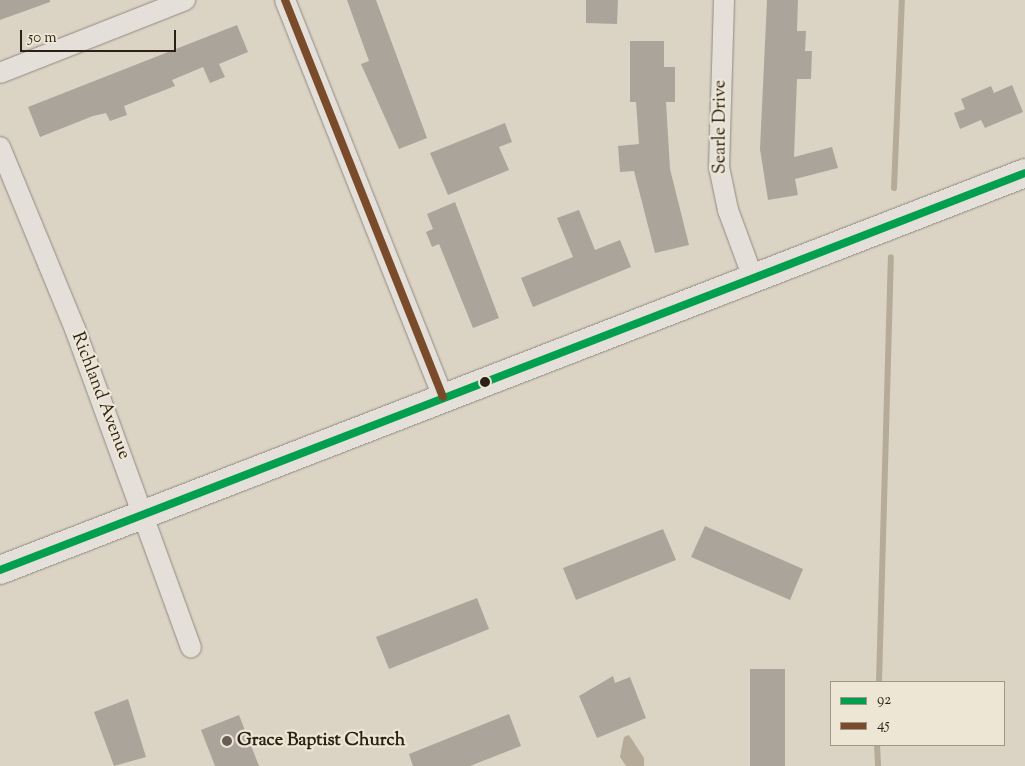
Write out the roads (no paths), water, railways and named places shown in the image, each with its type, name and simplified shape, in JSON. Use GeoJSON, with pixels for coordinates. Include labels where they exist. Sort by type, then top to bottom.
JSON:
{"type":"FeatureCollection","features":[{"type":"Feature","properties":{"kind":"main road"},"geometry":{"type":"LineString","coordinates":[[0,570],[145,515],[442,397],[1025,173]]}},
{"type":"Feature","properties":{"kind":"street"},"geometry":{"type":"LineString","coordinates":[[0,72],[185,0]]}},
{"type":"Feature","properties":{"kind":"street"},"geometry":{"type":"LineString","coordinates":[[285,0],[442,397]]}},
{"type":"Feature","properties":{"kind":"street","name":"Searle Drive"},"geometry":{"type":"LineString","coordinates":[[724,0],[720,167],[728,210],[753,278]]}},
{"type":"Feature","properties":{"kind":"street","name":"Richland Avenue"},"geometry":{"type":"LineString","coordinates":[[0,147],[75,328],[145,515],[156,559],[191,648]]}},
{"type":"Feature","properties":{"kind":"waterway"},"geometry":{"type":"LineString","coordinates":[[894,188],[902,0]]}},
{"type":"Feature","properties":{"kind":"waterway"},"geometry":{"type":"LineString","coordinates":[[879,681],[891,257]]}},
{"type":"Feature","properties":{"kind":"waterway"},"geometry":{"type":"LineString","coordinates":[[877,746],[878,766]]}},
{"type":"Feature","properties":{"kind":"place","name":"Grace Baptist Church"},"geometry":{"type":"Point","coordinates":[227,741]}}]}
